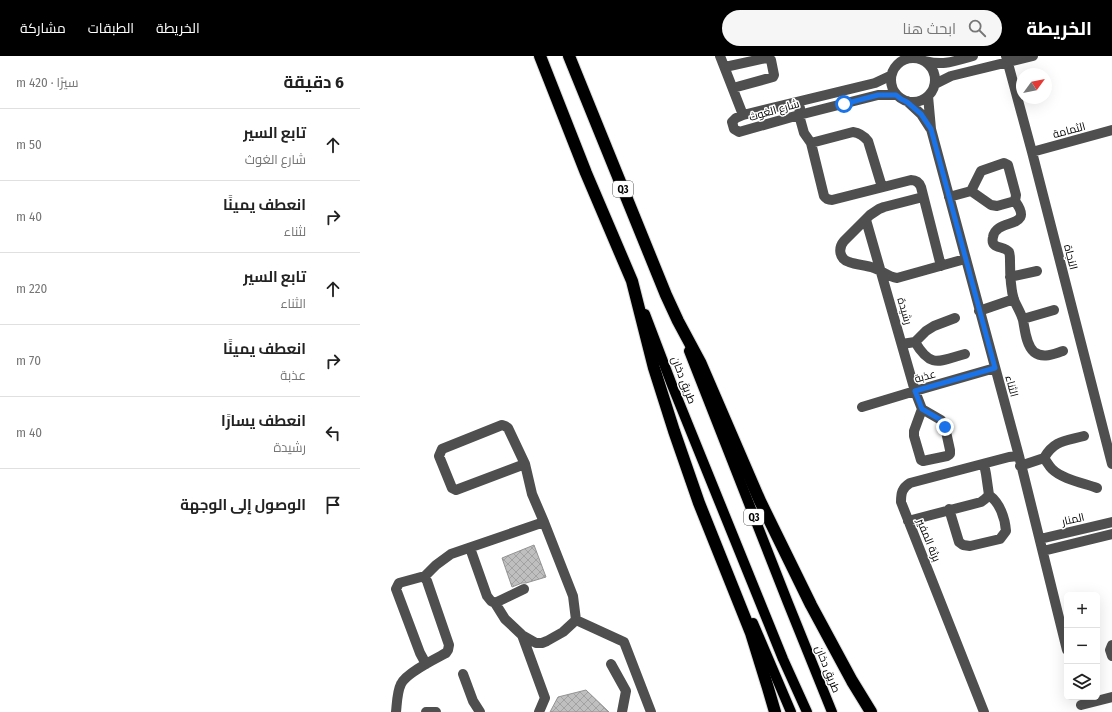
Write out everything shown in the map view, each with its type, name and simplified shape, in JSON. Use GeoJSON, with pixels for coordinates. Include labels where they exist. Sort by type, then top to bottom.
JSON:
{"type":"FeatureCollection","features":[{"type":"Feature","properties":{"kind":"highway","name":"طريق دخان"},"geometry":{"type":"LineString","coordinates":[[540,56],[586,173],[632,281]]}},
{"type":"Feature","properties":{"kind":"highway","name":"طريق دخان"},"geometry":{"type":"LineString","coordinates":[[569,56],[678,321]]}},
{"type":"Feature","properties":{"kind":"highway"},"geometry":{"type":"LineString","coordinates":[[632,281],[654,368],[674,431],[699,503],[751,633],[775,712]]}},
{"type":"Feature","properties":{"kind":"highway"},"geometry":{"type":"LineString","coordinates":[[678,321],[700,362],[760,501],[811,605],[852,681],[871,712]]}},
{"type":"Feature","properties":{"kind":"main road","name":"طريق دخان"},"geometry":{"type":"LineString","coordinates":[[632,281],[672,385],[783,660],[807,712]]}},
{"type":"Feature","properties":{"kind":"main road","name":"طريق دخان"},"geometry":{"type":"LineString","coordinates":[[678,321],[832,712]]}},
{"type":"Feature","properties":{"kind":"main road"},"geometry":{"type":"LineString","coordinates":[[720,555],[733,576],[791,712]]}},
{"type":"Feature","properties":{"kind":"street"},"geometry":{"type":"LineString","coordinates":[[720,56],[743,115]]}},
{"type":"Feature","properties":{"kind":"street"},"geometry":{"type":"LineString","coordinates":[[931,129],[921,114],[896,95],[892,89],[890,76],[892,70],[898,60],[912,57],[936,64],[946,64],[973,56]]}},
{"type":"Feature","properties":{"kind":"street"},"geometry":{"type":"LineString","coordinates":[[935,84],[951,76],[1006,59],[1033,56]]}},
{"type":"Feature","properties":{"kind":"street"},"geometry":{"type":"LineString","coordinates":[[725,67],[766,58],[771,60],[774,75],[773,77],[733,88]]}},
{"type":"Feature","properties":{"kind":"street"},"geometry":{"type":"LineString","coordinates":[[907,102],[922,100],[928,96],[935,84],[935,77],[930,65],[922,59]]}},
{"type":"Feature","properties":{"kind":"street","name":"النجاة"},"geometry":{"type":"LineString","coordinates":[[1006,59],[1032,152],[1112,464]]}},
{"type":"Feature","properties":{"kind":"street","name":"شارع الغوث"},"geometry":{"type":"LineString","coordinates":[[890,76],[875,83],[743,115],[736,118],[732,122],[734,129],[739,132],[878,95],[896,95]]}},
{"type":"Feature","properties":{"kind":"street"},"geometry":{"type":"LineString","coordinates":[[928,96],[931,129]]}},
{"type":"Feature","properties":{"kind":"street"},"geometry":{"type":"LineString","coordinates":[[801,101],[799,115],[804,133],[811,143],[824,196],[828,200],[832,200],[882,187],[914,180],[916,181],[920,185],[941,266]]}},
{"type":"Feature","properties":{"kind":"street","name":"الثناء"},"geometry":{"type":"LineString","coordinates":[[931,129],[1020,461],[1064,638]]}},
{"type":"Feature","properties":{"kind":"street","name":"الثمامة"},"geometry":{"type":"LineString","coordinates":[[1032,152],[1112,130]]}},
{"type":"Feature","properties":{"kind":"street"},"geometry":{"type":"LineString","coordinates":[[811,143],[854,132],[865,136],[868,141],[882,187]]}},
{"type":"Feature","properties":{"kind":"street"},"geometry":{"type":"LineString","coordinates":[[949,197],[971,191],[981,170],[1004,163],[1008,165],[1016,195],[1015,201],[1020,209],[1021,218],[1019,221],[998,227],[992,241],[996,246],[1007,250],[1010,253],[1010,277],[1014,299],[1029,343],[1034,352],[1041,356],[1063,350]]}},
{"type":"Feature","properties":{"kind":"street"},"geometry":{"type":"LineString","coordinates":[[971,191],[991,205],[997,206],[1015,201]]}},
{"type":"Feature","properties":{"kind":"street"},"geometry":{"type":"LineString","coordinates":[[923,197],[884,207],[875,211],[844,241],[840,247],[842,257],[848,262],[869,266],[880,270],[888,276],[897,278],[965,259]]}},
{"type":"Feature","properties":{"kind":"street","name":"رشيدة"},"geometry":{"type":"LineString","coordinates":[[866,220],[915,391],[922,409]]}},
{"type":"Feature","properties":{"kind":"street"},"geometry":{"type":"LineString","coordinates":[[1010,277],[1037,271]]}},
{"type":"Feature","properties":{"kind":"street"},"geometry":{"type":"LineString","coordinates":[[979,311],[1014,299]]}},
{"type":"Feature","properties":{"kind":"street"},"geometry":{"type":"LineString","coordinates":[[1022,319],[1054,310]]}},
{"type":"Feature","properties":{"kind":"street"},"geometry":{"type":"LineString","coordinates":[[902,344],[915,342],[934,326],[955,318]]}},
{"type":"Feature","properties":{"kind":"street"},"geometry":{"type":"LineString","coordinates":[[915,342],[928,359],[934,362],[965,354]]}},
{"type":"Feature","properties":{"kind":"street","name":"عذبة"},"geometry":{"type":"LineString","coordinates":[[862,407],[995,368]]}},
{"type":"Feature","properties":{"kind":"street"},"geometry":{"type":"LineString","coordinates":[[922,409],[941,420],[945,427],[950,450],[950,454],[947,456],[923,461],[921,460],[914,431],[922,409]]}},
{"type":"Feature","properties":{"kind":"street"},"geometry":{"type":"LineString","coordinates":[[525,464],[456,490],[452,488],[439,456],[442,449],[502,425],[508,428],[525,464],[532,494],[573,596],[576,620]]}},
{"type":"Feature","properties":{"kind":"street"},"geometry":{"type":"LineString","coordinates":[[1084,436],[1058,443],[1053,446],[1044,458],[1052,469],[1058,474],[1097,488]]}},
{"type":"Feature","properties":{"kind":"street","name":"برثة المفير"},"geometry":{"type":"LineString","coordinates":[[984,712],[908,521],[901,502],[902,490],[910,483],[1009,457],[1020,461],[1044,458]]}},
{"type":"Feature","properties":{"kind":"street"},"geometry":{"type":"LineString","coordinates":[[908,521],[980,502],[985,499],[988,495],[984,464]]}},
{"type":"Feature","properties":{"kind":"street"},"geometry":{"type":"LineString","coordinates":[[949,510],[959,542],[963,545],[970,546],[1000,539],[1006,531],[1005,524],[998,503],[988,495]]}},
{"type":"Feature","properties":{"kind":"street","name":"المنار"},"geometry":{"type":"LineString","coordinates":[[1040,539],[1110,521]]}},
{"type":"Feature","properties":{"kind":"street"},"geometry":{"type":"LineString","coordinates":[[426,664],[420,653],[396,589],[399,583],[424,577],[436,565],[451,554],[544,522]]}},
{"type":"Feature","properties":{"kind":"street"},"geometry":{"type":"LineString","coordinates":[[1043,551],[1111,535]]}},
{"type":"Feature","properties":{"kind":"street"},"geometry":{"type":"LineString","coordinates":[[470,548],[486,596],[495,603],[505,619],[536,644],[542,643],[563,632],[576,620]]}},
{"type":"Feature","properties":{"kind":"street"},"geometry":{"type":"LineString","coordinates":[[396,712],[399,689],[405,678],[446,653],[448,650],[449,645],[424,577]]}},
{"type":"Feature","properties":{"kind":"street"},"geometry":{"type":"LineString","coordinates":[[495,603],[524,589]]}},
{"type":"Feature","properties":{"kind":"street"},"geometry":{"type":"LineString","coordinates":[[576,620],[624,642],[651,712]]}},
{"type":"Feature","properties":{"kind":"street"},"geometry":{"type":"LineString","coordinates":[[522,634],[545,698],[539,712]]}},
{"type":"Feature","properties":{"kind":"street"},"geometry":{"type":"LineString","coordinates":[[1112,645],[1110,650],[1112,656]]}},
{"type":"Feature","properties":{"kind":"street"},"geometry":{"type":"LineString","coordinates":[[611,664],[626,691],[622,712]]}},
{"type":"Feature","properties":{"kind":"street"},"geometry":{"type":"LineString","coordinates":[[463,674],[473,701],[480,712]]}},
{"type":"Feature","properties":{"kind":"street"},"geometry":{"type":"LineString","coordinates":[[1081,705],[1112,697]]}},
{"type":"Feature","properties":{"kind":"street"},"geometry":{"type":"LineString","coordinates":[[426,712],[436,712]]}},
{"type":"Feature","properties":{"kind":"building"},"geometry":{"type":"Polygon","coordinates":[[[534,545],[546,577],[512,587],[502,558],[534,545]]]}},
{"type":"Feature","properties":{"kind":"building"},"geometry":{"type":"Polygon","coordinates":[[[586,690],[609,712],[550,712],[558,697],[586,690]]]}},
{"type":"Feature","properties":{"kind":"route"},"geometry":{"type":"LineString","coordinates":[[844,104],[878,95],[896,95],[921,114],[931,129],[995,368],[915,391],[922,409],[941,420],[945,427]]}}]}
